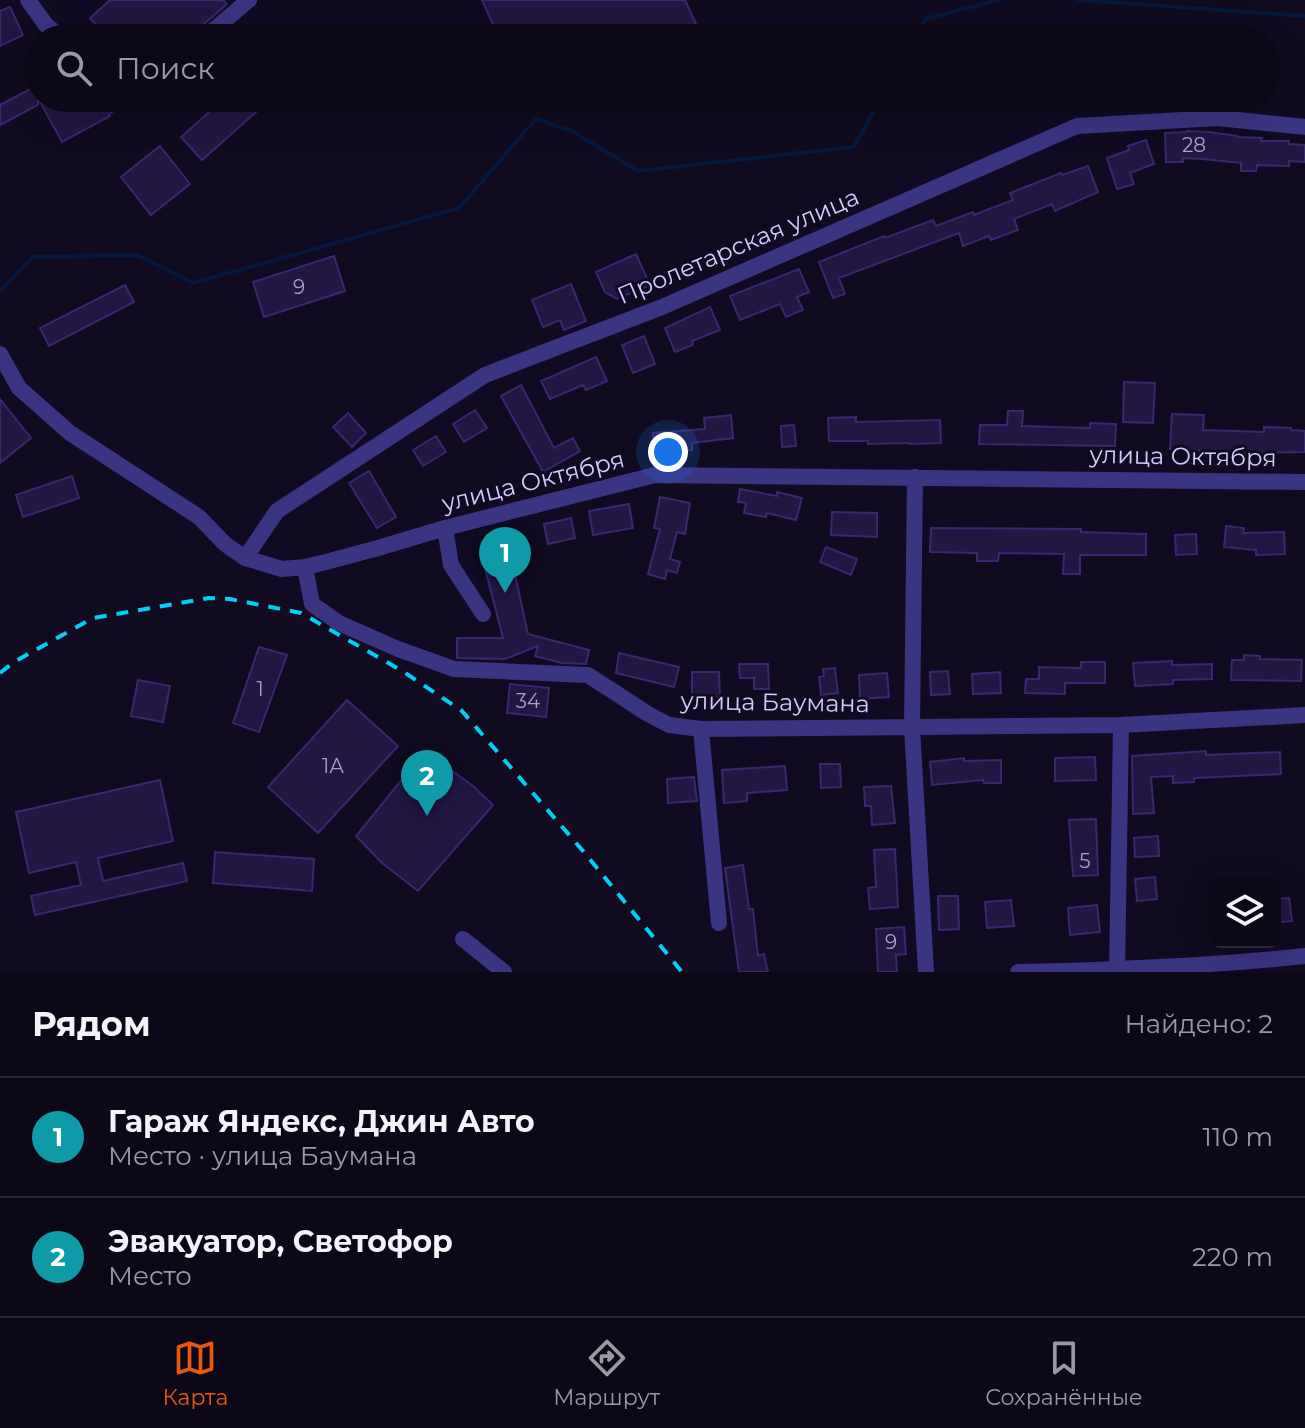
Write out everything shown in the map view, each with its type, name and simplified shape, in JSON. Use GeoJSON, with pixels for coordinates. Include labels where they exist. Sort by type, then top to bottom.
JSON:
{"type":"FeatureCollection","features":[{"type":"Feature","properties":{"kind":"street"},"geometry":{"type":"LineString","coordinates":[[28,0],[45,24]]}},
{"type":"Feature","properties":{"kind":"street"},"geometry":{"type":"LineString","coordinates":[[221,24],[249,0]]}},
{"type":"Feature","properties":{"kind":"street","name":"Пролетарская улица"},"geometry":{"type":"LineString","coordinates":[[245,558],[277,511],[485,375],[662,307],[1077,126],[1218,118],[1305,127]]}},
{"type":"Feature","properties":{"kind":"street","name":"улица Октября"},"geometry":{"type":"LineString","coordinates":[[0,354],[19,388],[70,433],[199,517],[225,544],[245,558],[282,569],[305,567],[655,475],[1305,482]]}},
{"type":"Feature","properties":{"kind":"street"},"geometry":{"type":"LineString","coordinates":[[915,477],[912,727],[926,972]]}},
{"type":"Feature","properties":{"kind":"street"},"geometry":{"type":"LineString","coordinates":[[445,528],[451,565],[483,614]]}},
{"type":"Feature","properties":{"kind":"street","name":"улица Баумана"},"geometry":{"type":"LineString","coordinates":[[305,567],[312,604],[339,623],[398,649],[454,669],[588,675],[669,725],[701,729],[1121,725],[1305,715]]}},
{"type":"Feature","properties":{"kind":"street"},"geometry":{"type":"LineString","coordinates":[[1117,971],[1121,725]]}},
{"type":"Feature","properties":{"kind":"street"},"geometry":{"type":"LineString","coordinates":[[701,729],[719,923]]}},
{"type":"Feature","properties":{"kind":"street"},"geometry":{"type":"LineString","coordinates":[[463,939],[504,972]]}},
{"type":"Feature","properties":{"kind":"street"},"geometry":{"type":"LineString","coordinates":[[1018,972],[1117,971],[1305,956]]}},
{"type":"Feature","properties":{"kind":"building"},"geometry":{"type":"Polygon","coordinates":[[[110,0],[223,0],[227,4],[204,24],[95,24],[90,18],[110,0]]]}},
{"type":"Feature","properties":{"kind":"building"},"geometry":{"type":"Polygon","coordinates":[[[482,0],[685,0],[696,24],[493,24],[482,0]]]}},
{"type":"Feature","properties":{"kind":"building"},"geometry":{"type":"Polygon","coordinates":[[[10,7],[23,35],[0,46],[0,11],[10,7]]]}},
{"type":"Feature","properties":{"kind":"building"},"geometry":{"type":"Polygon","coordinates":[[[24,92],[25,112],[0,125],[0,105],[24,92]]]}},
{"type":"Feature","properties":{"kind":"building"},"geometry":{"type":"Polygon","coordinates":[[[46,112],[112,112],[110,116],[62,142],[46,112]]]}},
{"type":"Feature","properties":{"kind":"building"},"geometry":{"type":"Polygon","coordinates":[[[209,112],[256,112],[202,160],[181,137],[209,112]]]}},
{"type":"Feature","properties":{"kind":"building"},"geometry":{"type":"Polygon","coordinates":[[[1187,131],[1305,145],[1305,162],[1289,161],[1289,166],[1257,165],[1256,171],[1241,171],[1241,163],[1183,158],[1183,162],[1166,162],[1165,133],[1187,131]]]}},
{"type":"Feature","properties":{"kind":"building"},"geometry":{"type":"Polygon","coordinates":[[[1146,140],[1154,164],[1130,173],[1134,184],[1117,189],[1107,158],[1146,140]]]}},
{"type":"Feature","properties":{"kind":"building"},"geometry":{"type":"Polygon","coordinates":[[[160,146],[190,184],[151,215],[121,177],[160,146]]]}},
{"type":"Feature","properties":{"kind":"building"},"geometry":{"type":"Polygon","coordinates":[[[1088,166],[1098,192],[1055,211],[1052,204],[1014,219],[1018,230],[991,240],[989,236],[963,246],[959,233],[839,278],[845,294],[833,298],[819,262],[933,220],[936,226],[973,212],[974,215],[1013,200],[1010,193],[1088,166]]]}},
{"type":"Feature","properties":{"kind":"building"},"geometry":{"type":"Polygon","coordinates":[[[636,254],[650,285],[617,299],[605,292],[596,272],[636,254]]]}},
{"type":"Feature","properties":{"kind":"building"},"geometry":{"type":"Polygon","coordinates":[[[334,256],[345,291],[264,317],[253,282],[334,256]]]}},
{"type":"Feature","properties":{"kind":"building"},"geometry":{"type":"Polygon","coordinates":[[[799,269],[809,292],[797,297],[803,310],[786,317],[780,304],[740,320],[730,296],[799,269]]]}},
{"type":"Feature","properties":{"kind":"building"},"geometry":{"type":"Polygon","coordinates":[[[571,284],[586,321],[564,330],[560,320],[543,327],[532,300],[571,284]]]}},
{"type":"Feature","properties":{"kind":"building"},"geometry":{"type":"Polygon","coordinates":[[[125,285],[134,302],[49,346],[40,328],[125,285]]]}},
{"type":"Feature","properties":{"kind":"building"},"geometry":{"type":"Polygon","coordinates":[[[710,307],[720,330],[692,341],[693,345],[675,352],[665,328],[710,307]]]}},
{"type":"Feature","properties":{"kind":"building"},"geometry":{"type":"Polygon","coordinates":[[[644,336],[655,364],[633,373],[622,345],[644,336]]]}},
{"type":"Feature","properties":{"kind":"building"},"geometry":{"type":"Polygon","coordinates":[[[596,357],[607,381],[586,390],[583,385],[550,399],[541,381],[596,357]]]}},
{"type":"Feature","properties":{"kind":"building"},"geometry":{"type":"Polygon","coordinates":[[[1124,382],[1155,383],[1153,423],[1123,422],[1124,382]]]}},
{"type":"Feature","properties":{"kind":"building"},"geometry":{"type":"Polygon","coordinates":[[[521,385],[554,448],[573,438],[580,451],[543,472],[501,396],[521,385]]]}},
{"type":"Feature","properties":{"kind":"building"},"geometry":{"type":"Polygon","coordinates":[[[0,399],[31,438],[0,463],[0,399]]]}},
{"type":"Feature","properties":{"kind":"building"},"geometry":{"type":"Polygon","coordinates":[[[475,410],[487,428],[464,442],[453,424],[475,410]]]}},
{"type":"Feature","properties":{"kind":"building"},"geometry":{"type":"Polygon","coordinates":[[[1008,411],[1023,411],[1022,426],[1090,428],[1090,423],[1116,424],[1115,446],[979,444],[980,425],[1007,425],[1008,411]]]}},
{"type":"Feature","properties":{"kind":"building"},"geometry":{"type":"Polygon","coordinates":[[[348,413],[366,433],[352,447],[333,427],[348,413]]]}},
{"type":"Feature","properties":{"kind":"building"},"geometry":{"type":"Polygon","coordinates":[[[1172,414],[1204,415],[1203,430],[1264,432],[1264,427],[1305,431],[1305,452],[1170,449],[1172,414]]]}},
{"type":"Feature","properties":{"kind":"building"},"geometry":{"type":"Polygon","coordinates":[[[731,415],[733,438],[692,443],[692,450],[655,453],[653,433],[705,429],[704,418],[731,415]]]}},
{"type":"Feature","properties":{"kind":"building"},"geometry":{"type":"Polygon","coordinates":[[[856,417],[856,422],[940,420],[941,443],[829,441],[828,418],[856,417]]]}},
{"type":"Feature","properties":{"kind":"building"},"geometry":{"type":"Polygon","coordinates":[[[794,425],[796,446],[782,447],[781,426],[794,425]]]}},
{"type":"Feature","properties":{"kind":"building"},"geometry":{"type":"Polygon","coordinates":[[[436,436],[446,452],[423,466],[413,450],[436,436]]]}},
{"type":"Feature","properties":{"kind":"building"},"geometry":{"type":"Polygon","coordinates":[[[369,471],[396,517],[377,528],[349,483],[369,471]]]}},
{"type":"Feature","properties":{"kind":"building"},"geometry":{"type":"Polygon","coordinates":[[[72,476],[79,498],[23,517],[16,495],[72,476]]]}},
{"type":"Feature","properties":{"kind":"building"},"geometry":{"type":"Polygon","coordinates":[[[740,489],[802,498],[796,520],[767,513],[766,517],[744,513],[746,503],[738,502],[740,489]]]}},
{"type":"Feature","properties":{"kind":"building"},"geometry":{"type":"Polygon","coordinates":[[[660,497],[690,503],[685,534],[677,532],[670,559],[680,562],[677,573],[667,570],[665,579],[648,574],[660,529],[654,528],[660,497]]]}},
{"type":"Feature","properties":{"kind":"building"},"geometry":{"type":"Polygon","coordinates":[[[629,504],[633,528],[593,535],[589,511],[629,504]]]}},
{"type":"Feature","properties":{"kind":"building"},"geometry":{"type":"Polygon","coordinates":[[[832,512],[877,513],[877,537],[831,535],[832,512]]]}},
{"type":"Feature","properties":{"kind":"building"},"geometry":{"type":"Polygon","coordinates":[[[571,518],[575,538],[548,544],[544,524],[571,518]]]}},
{"type":"Feature","properties":{"kind":"building"},"geometry":{"type":"Polygon","coordinates":[[[1226,526],[1244,528],[1243,533],[1284,532],[1285,554],[1256,555],[1256,550],[1224,547],[1226,526]]]}},
{"type":"Feature","properties":{"kind":"building"},"geometry":{"type":"Polygon","coordinates":[[[931,528],[1081,529],[1081,532],[1146,534],[1146,555],[1080,555],[1080,574],[1063,574],[1064,554],[999,553],[998,561],[977,561],[977,553],[930,552],[931,528]]]}},
{"type":"Feature","properties":{"kind":"building"},"geometry":{"type":"Polygon","coordinates":[[[1196,534],[1197,554],[1176,555],[1175,535],[1196,534]]]}},
{"type":"Feature","properties":{"kind":"building"},"geometry":{"type":"Polygon","coordinates":[[[508,543],[528,634],[589,650],[586,664],[562,663],[535,656],[538,646],[505,659],[457,658],[457,638],[503,638],[480,549],[508,543]]]}},
{"type":"Feature","properties":{"kind":"building"},"geometry":{"type":"Polygon","coordinates":[[[826,547],[857,559],[851,575],[820,562],[826,547]]]}},
{"type":"Feature","properties":{"kind":"building"},"geometry":{"type":"Polygon","coordinates":[[[259,647],[287,655],[259,732],[233,723],[259,647]]]}},
{"type":"Feature","properties":{"kind":"building"},"geometry":{"type":"Polygon","coordinates":[[[619,653],[679,667],[674,687],[616,673],[619,653]]]}},
{"type":"Feature","properties":{"kind":"building"},"geometry":{"type":"Polygon","coordinates":[[[1244,655],[1260,656],[1260,659],[1302,660],[1301,681],[1231,680],[1232,660],[1244,660],[1244,655]]]}},
{"type":"Feature","properties":{"kind":"building"},"geometry":{"type":"Polygon","coordinates":[[[1172,661],[1172,665],[1212,664],[1212,679],[1173,680],[1173,684],[1135,686],[1133,663],[1172,661]]]}},
{"type":"Feature","properties":{"kind":"building"},"geometry":{"type":"Polygon","coordinates":[[[1081,662],[1105,662],[1105,683],[1065,683],[1065,694],[1025,693],[1026,679],[1039,679],[1039,667],[1081,668],[1081,662]]]}},
{"type":"Feature","properties":{"kind":"building"},"geometry":{"type":"Polygon","coordinates":[[[739,664],[768,664],[769,689],[754,689],[754,678],[740,678],[739,664]]]}},
{"type":"Feature","properties":{"kind":"building"},"geometry":{"type":"Polygon","coordinates":[[[835,668],[838,693],[821,695],[819,677],[824,676],[823,669],[835,668]]]}},
{"type":"Feature","properties":{"kind":"building"},"geometry":{"type":"Polygon","coordinates":[[[948,671],[950,694],[931,695],[930,672],[948,671]]]}},
{"type":"Feature","properties":{"kind":"building"},"geometry":{"type":"Polygon","coordinates":[[[692,672],[719,672],[720,697],[692,698],[692,672]]]}},
{"type":"Feature","properties":{"kind":"building"},"geometry":{"type":"Polygon","coordinates":[[[1000,672],[1001,693],[973,694],[972,674],[1000,672]]]}},
{"type":"Feature","properties":{"kind":"building"},"geometry":{"type":"Polygon","coordinates":[[[887,673],[889,697],[860,699],[859,675],[887,673]]]}},
{"type":"Feature","properties":{"kind":"building"},"geometry":{"type":"Polygon","coordinates":[[[138,680],[170,686],[163,722],[131,716],[138,680]]]}},
{"type":"Feature","properties":{"kind":"building"},"geometry":{"type":"Polygon","coordinates":[[[510,684],[549,688],[546,717],[507,713],[510,684]]]}},
{"type":"Feature","properties":{"kind":"building"},"geometry":{"type":"Polygon","coordinates":[[[347,700],[398,746],[318,833],[268,787],[347,700]]]}},
{"type":"Feature","properties":{"kind":"building"},"geometry":{"type":"Polygon","coordinates":[[[425,751],[473,786],[493,805],[418,891],[382,863],[356,836],[425,751]]]}},
{"type":"Feature","properties":{"kind":"building"},"geometry":{"type":"Polygon","coordinates":[[[1206,751],[1206,755],[1280,752],[1281,774],[1194,778],[1194,782],[1173,783],[1173,776],[1151,777],[1154,813],[1133,814],[1132,756],[1206,751]]]}},
{"type":"Feature","properties":{"kind":"building"},"geometry":{"type":"Polygon","coordinates":[[[1095,757],[1096,780],[1055,781],[1055,758],[1095,757]]]}},
{"type":"Feature","properties":{"kind":"building"},"geometry":{"type":"Polygon","coordinates":[[[964,758],[964,761],[1001,760],[1001,783],[984,783],[983,780],[932,785],[930,762],[964,758]]]}},
{"type":"Feature","properties":{"kind":"building"},"geometry":{"type":"Polygon","coordinates":[[[820,764],[840,764],[841,787],[821,788],[820,764]]]}},
{"type":"Feature","properties":{"kind":"building"},"geometry":{"type":"Polygon","coordinates":[[[785,766],[787,790],[747,793],[747,801],[724,803],[722,770],[785,766]]]}},
{"type":"Feature","properties":{"kind":"building"},"geometry":{"type":"Polygon","coordinates":[[[694,777],[697,801],[668,803],[667,779],[694,777]]]}},
{"type":"Feature","properties":{"kind":"building"},"geometry":{"type":"Polygon","coordinates":[[[160,780],[173,841],[98,858],[103,881],[183,863],[187,881],[35,915],[31,896],[81,885],[76,862],[29,873],[16,812],[160,780]]]}},
{"type":"Feature","properties":{"kind":"building"},"geometry":{"type":"Polygon","coordinates":[[[891,786],[895,823],[872,825],[871,806],[865,806],[864,787],[891,786]]]}},
{"type":"Feature","properties":{"kind":"building"},"geometry":{"type":"Polygon","coordinates":[[[1096,819],[1098,875],[1073,876],[1069,820],[1096,819]]]}},
{"type":"Feature","properties":{"kind":"building"},"geometry":{"type":"Polygon","coordinates":[[[1158,836],[1159,856],[1135,857],[1134,838],[1158,836]]]}},
{"type":"Feature","properties":{"kind":"building"},"geometry":{"type":"Polygon","coordinates":[[[895,849],[898,907],[870,909],[868,888],[876,887],[874,850],[895,849]]]}},
{"type":"Feature","properties":{"kind":"building"},"geometry":{"type":"Polygon","coordinates":[[[215,852],[314,859],[312,891],[213,883],[215,852]]]}},
{"type":"Feature","properties":{"kind":"building"},"geometry":{"type":"Polygon","coordinates":[[[743,865],[749,909],[753,909],[758,956],[764,954],[768,972],[739,972],[725,868],[743,865]]]}},
{"type":"Feature","properties":{"kind":"building"},"geometry":{"type":"Polygon","coordinates":[[[1155,877],[1157,899],[1137,901],[1135,879],[1155,877]]]}},
{"type":"Feature","properties":{"kind":"building"},"geometry":{"type":"Polygon","coordinates":[[[938,896],[958,896],[959,929],[939,930],[938,896]]]}},
{"type":"Feature","properties":{"kind":"building"},"geometry":{"type":"Polygon","coordinates":[[[1289,898],[1292,921],[1281,922],[1281,899],[1289,898]]]}},
{"type":"Feature","properties":{"kind":"building"},"geometry":{"type":"Polygon","coordinates":[[[1011,900],[1014,926],[987,928],[985,902],[1011,900]]]}},
{"type":"Feature","properties":{"kind":"building"},"geometry":{"type":"Polygon","coordinates":[[[1097,905],[1100,932],[1070,935],[1068,908],[1097,905]]]}},
{"type":"Feature","properties":{"kind":"building"},"geometry":{"type":"Polygon","coordinates":[[[904,927],[906,954],[896,955],[897,972],[878,972],[876,929],[904,927]]]}},
{"type":"Feature","properties":{"kind":"waterway"},"geometry":{"type":"LineString","coordinates":[[922,24],[925,19],[998,0]]}},
{"type":"Feature","properties":{"kind":"waterway"},"geometry":{"type":"LineString","coordinates":[[1079,0],[1305,16]]}},
{"type":"Feature","properties":{"kind":"waterway"},"geometry":{"type":"LineString","coordinates":[[0,291],[33,257],[137,255],[193,283],[459,208],[536,119],[572,131],[638,171],[854,147],[873,112]]}},
{"type":"Feature","properties":{"kind":"railway"},"geometry":{"type":"LineString","coordinates":[[0,673],[93,618],[209,598],[301,613],[404,672],[462,711],[682,972]]}},
{"type":"Feature","properties":{"kind":"place","name":"Гараж Яндекс, Джин Авто"},"geometry":{"type":"Point","coordinates":[505,593]}},
{"type":"Feature","properties":{"kind":"place","name":"Эвакуатор, Светофор"},"geometry":{"type":"Point","coordinates":[427,816]}}]}
